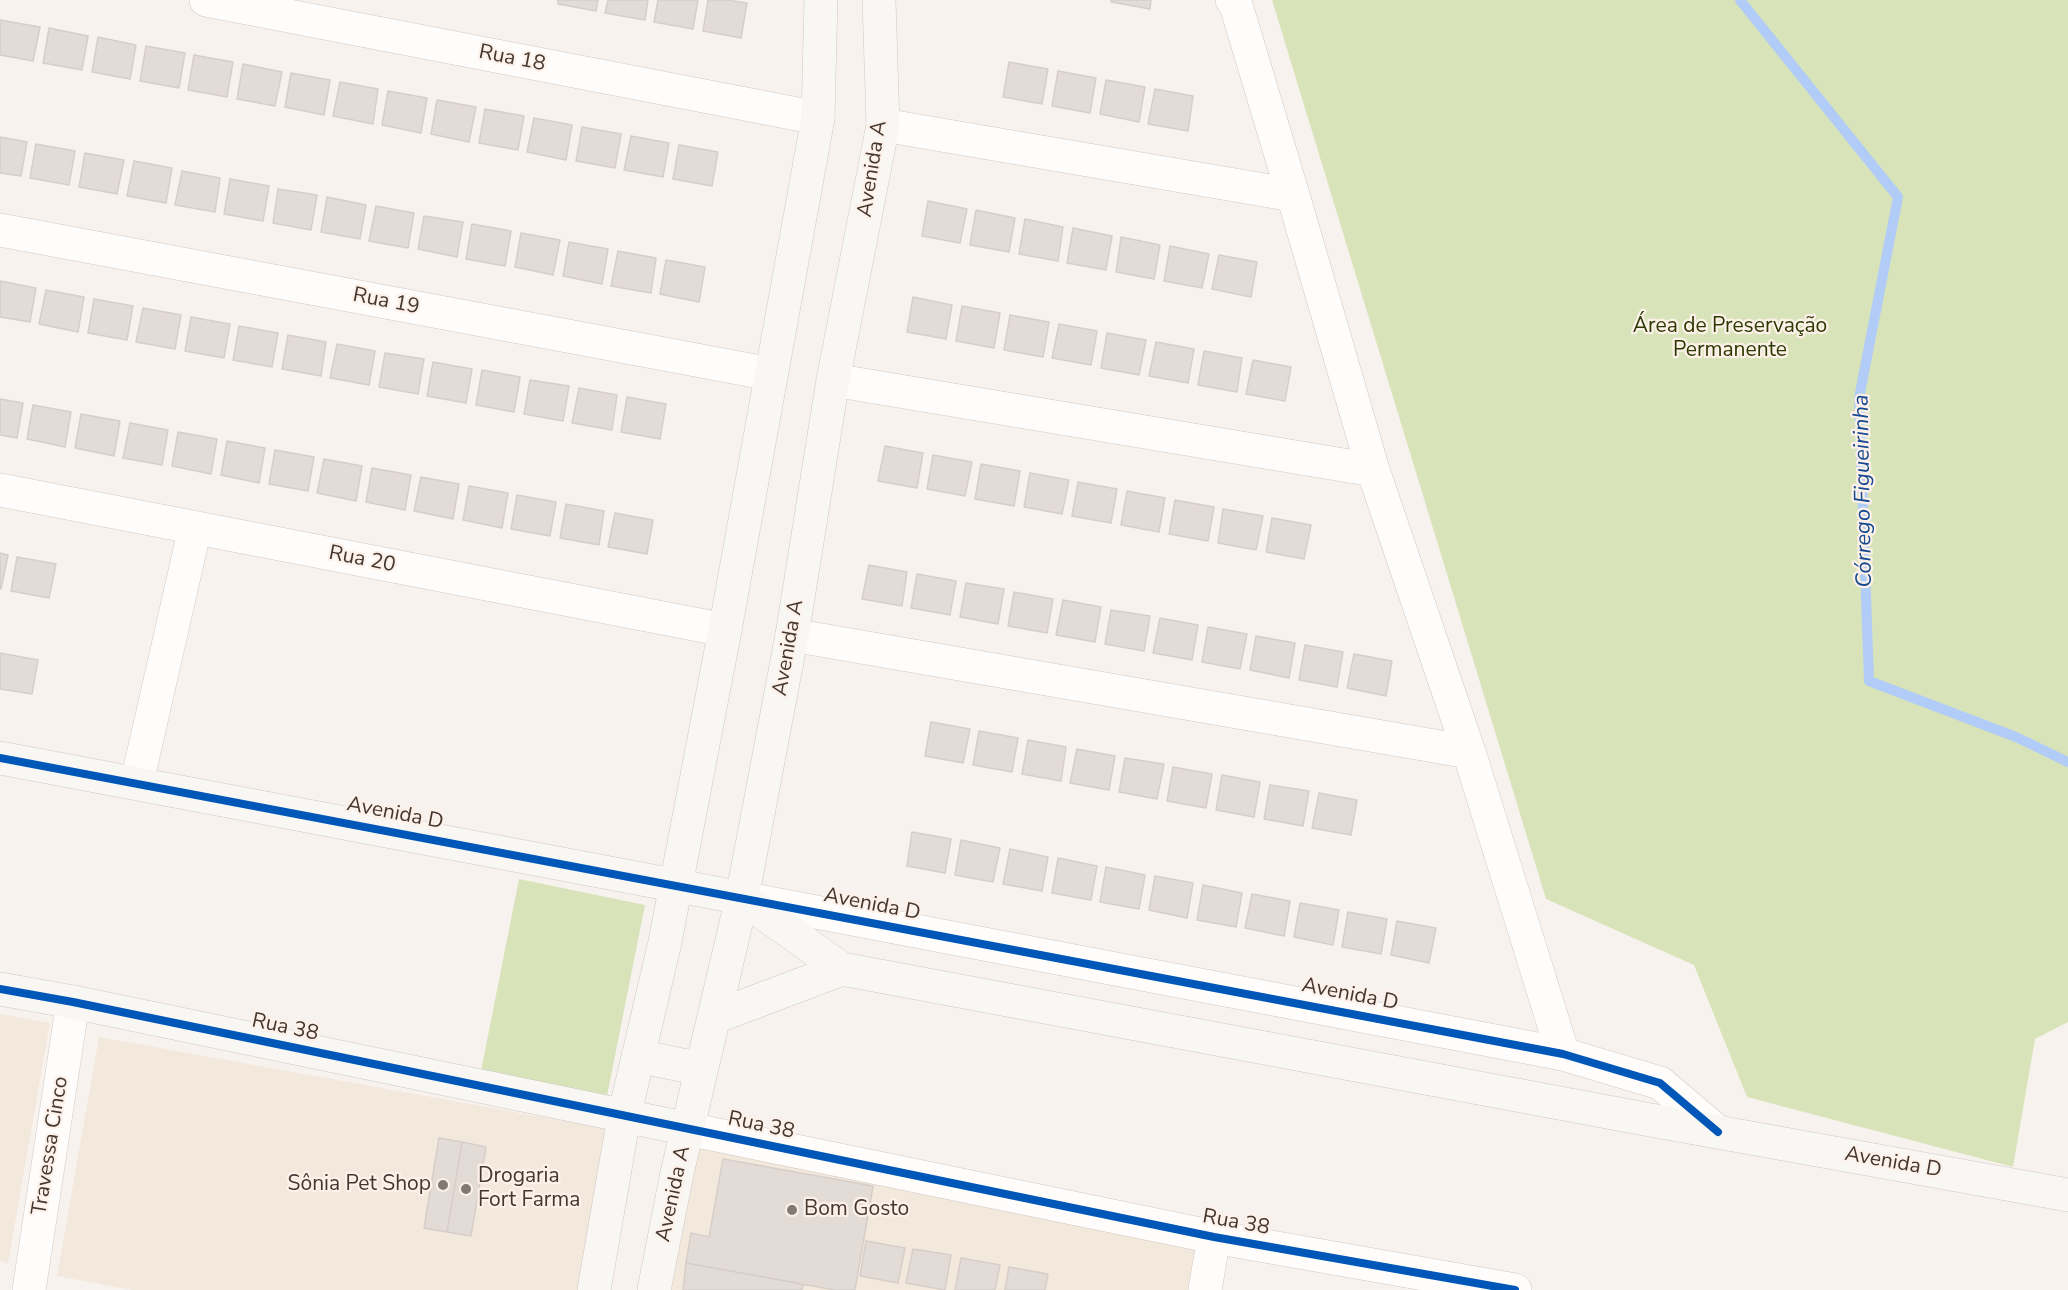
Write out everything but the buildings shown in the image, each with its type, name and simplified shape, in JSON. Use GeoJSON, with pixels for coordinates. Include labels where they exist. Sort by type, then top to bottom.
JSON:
{"type":"FeatureCollection","features":[{"type":"Feature","properties":{"kind":"street","name":"Rua 18"},"geometry":{"type":"LineString","coordinates":[[206,0],[818,118]]}},
{"type":"Feature","properties":{"kind":"street"},"geometry":{"type":"LineString","coordinates":[[594,1290],[624,1117],[665,942],[725,630],[818,118],[821,0]]}},
{"type":"Feature","properties":{"kind":"street","name":"Avenida A"},"geometry":{"type":"LineString","coordinates":[[654,1290],[701,1069],[742,898],[792,634],[833,380],[883,125],[879,0]]}},
{"type":"Feature","properties":{"kind":"street"},"geometry":{"type":"LineString","coordinates":[[1232,0],[1236,5],[1373,470],[1469,752],[1563,1054]]}},
{"type":"Feature","properties":{"kind":"street"},"geometry":{"type":"LineString","coordinates":[[883,125],[1293,195]]}},
{"type":"Feature","properties":{"kind":"street","name":"Rua 19"},"geometry":{"type":"LineString","coordinates":[[0,230],[771,374]]}},
{"type":"Feature","properties":{"kind":"street"},"geometry":{"type":"LineString","coordinates":[[833,380],[1373,470]]}},
{"type":"Feature","properties":{"kind":"street","name":"Rua 20"},"geometry":{"type":"LineString","coordinates":[[0,490],[725,630]]}},
{"type":"Feature","properties":{"kind":"street"},"geometry":{"type":"LineString","coordinates":[[137,783],[195,528]]}},
{"type":"Feature","properties":{"kind":"street"},"geometry":{"type":"LineString","coordinates":[[792,634],[1469,752]]}},
{"type":"Feature","properties":{"kind":"street","name":"Avenida D"},"geometry":{"type":"LineString","coordinates":[[0,758],[1563,1054],[1660,1083],[1718,1132]]}},
{"type":"Feature","properties":{"kind":"street","name":"Avenida D"},"geometry":{"type":"LineString","coordinates":[[742,898],[842,969],[2068,1196]]}},
{"type":"Feature","properties":{"kind":"street"},"geometry":{"type":"LineString","coordinates":[[715,1017],[842,969]]}},
{"type":"Feature","properties":{"kind":"street","name":"Rua 38"},"geometry":{"type":"LineString","coordinates":[[0,989],[73,1002],[1214,1237],[1515,1290]]}},
{"type":"Feature","properties":{"kind":"street","name":"Travessa Cinco"},"geometry":{"type":"LineString","coordinates":[[29,1290],[73,1002]]}},
{"type":"Feature","properties":{"kind":"street"},"geometry":{"type":"LineString","coordinates":[[638,1056],[701,1069]]}},
{"type":"Feature","properties":{"kind":"street"},"geometry":{"type":"LineString","coordinates":[[1205,1290],[1214,1237]]}},
{"type":"Feature","properties":{"kind":"shaded area"},"geometry":{"type":"Polygon","coordinates":[[[0,1014],[50,1023],[8,1263],[0,1261],[0,1014]]]}},
{"type":"Feature","properties":{"kind":"shaded area"},"geometry":{"type":"Polygon","coordinates":[[[99,1037],[614,1130],[587,1290],[132,1290],[57,1276],[99,1037]]]}},
{"type":"Feature","properties":{"kind":"shaded area"},"geometry":{"type":"Polygon","coordinates":[[[693,1146],[1209,1240],[1200,1290],[668,1290],[693,1146]]]}},
{"type":"Feature","properties":{"kind":"green space","name":"Área de Preservação Permanente"},"geometry":{"type":"Polygon","coordinates":[[[1272,0],[2068,0],[2068,1022],[2035,1039],[2013,1167],[1747,1097],[1694,965],[1546,899],[1272,0]]]}},
{"type":"Feature","properties":{"kind":"green space"},"geometry":{"type":"Polygon","coordinates":[[[519,879],[645,905],[606,1101],[480,1076],[519,879]]]}},
{"type":"Feature","properties":{"kind":"waterway","name":"Córrego Figueirinha"},"geometry":{"type":"LineString","coordinates":[[1740,0],[1898,197],[1859,398],[1869,681],[2016,737],[2068,762]]}},
{"type":"Feature","properties":{"kind":"cycle path"},"geometry":{"type":"LineString","coordinates":[[0,758],[1563,1054],[1660,1083],[1718,1132]]}},
{"type":"Feature","properties":{"kind":"cycle path"},"geometry":{"type":"LineString","coordinates":[[0,989],[73,1002],[1214,1237],[1515,1290]]}},
{"type":"Feature","properties":{"kind":"place","name":"Sônia Pet Shop"},"geometry":{"type":"Point","coordinates":[443,1185]}},
{"type":"Feature","properties":{"kind":"place","name":"Drogaria Fort Farma"},"geometry":{"type":"Point","coordinates":[466,1189]}},
{"type":"Feature","properties":{"kind":"place","name":"Bom Gosto"},"geometry":{"type":"Point","coordinates":[792,1210]}}]}
